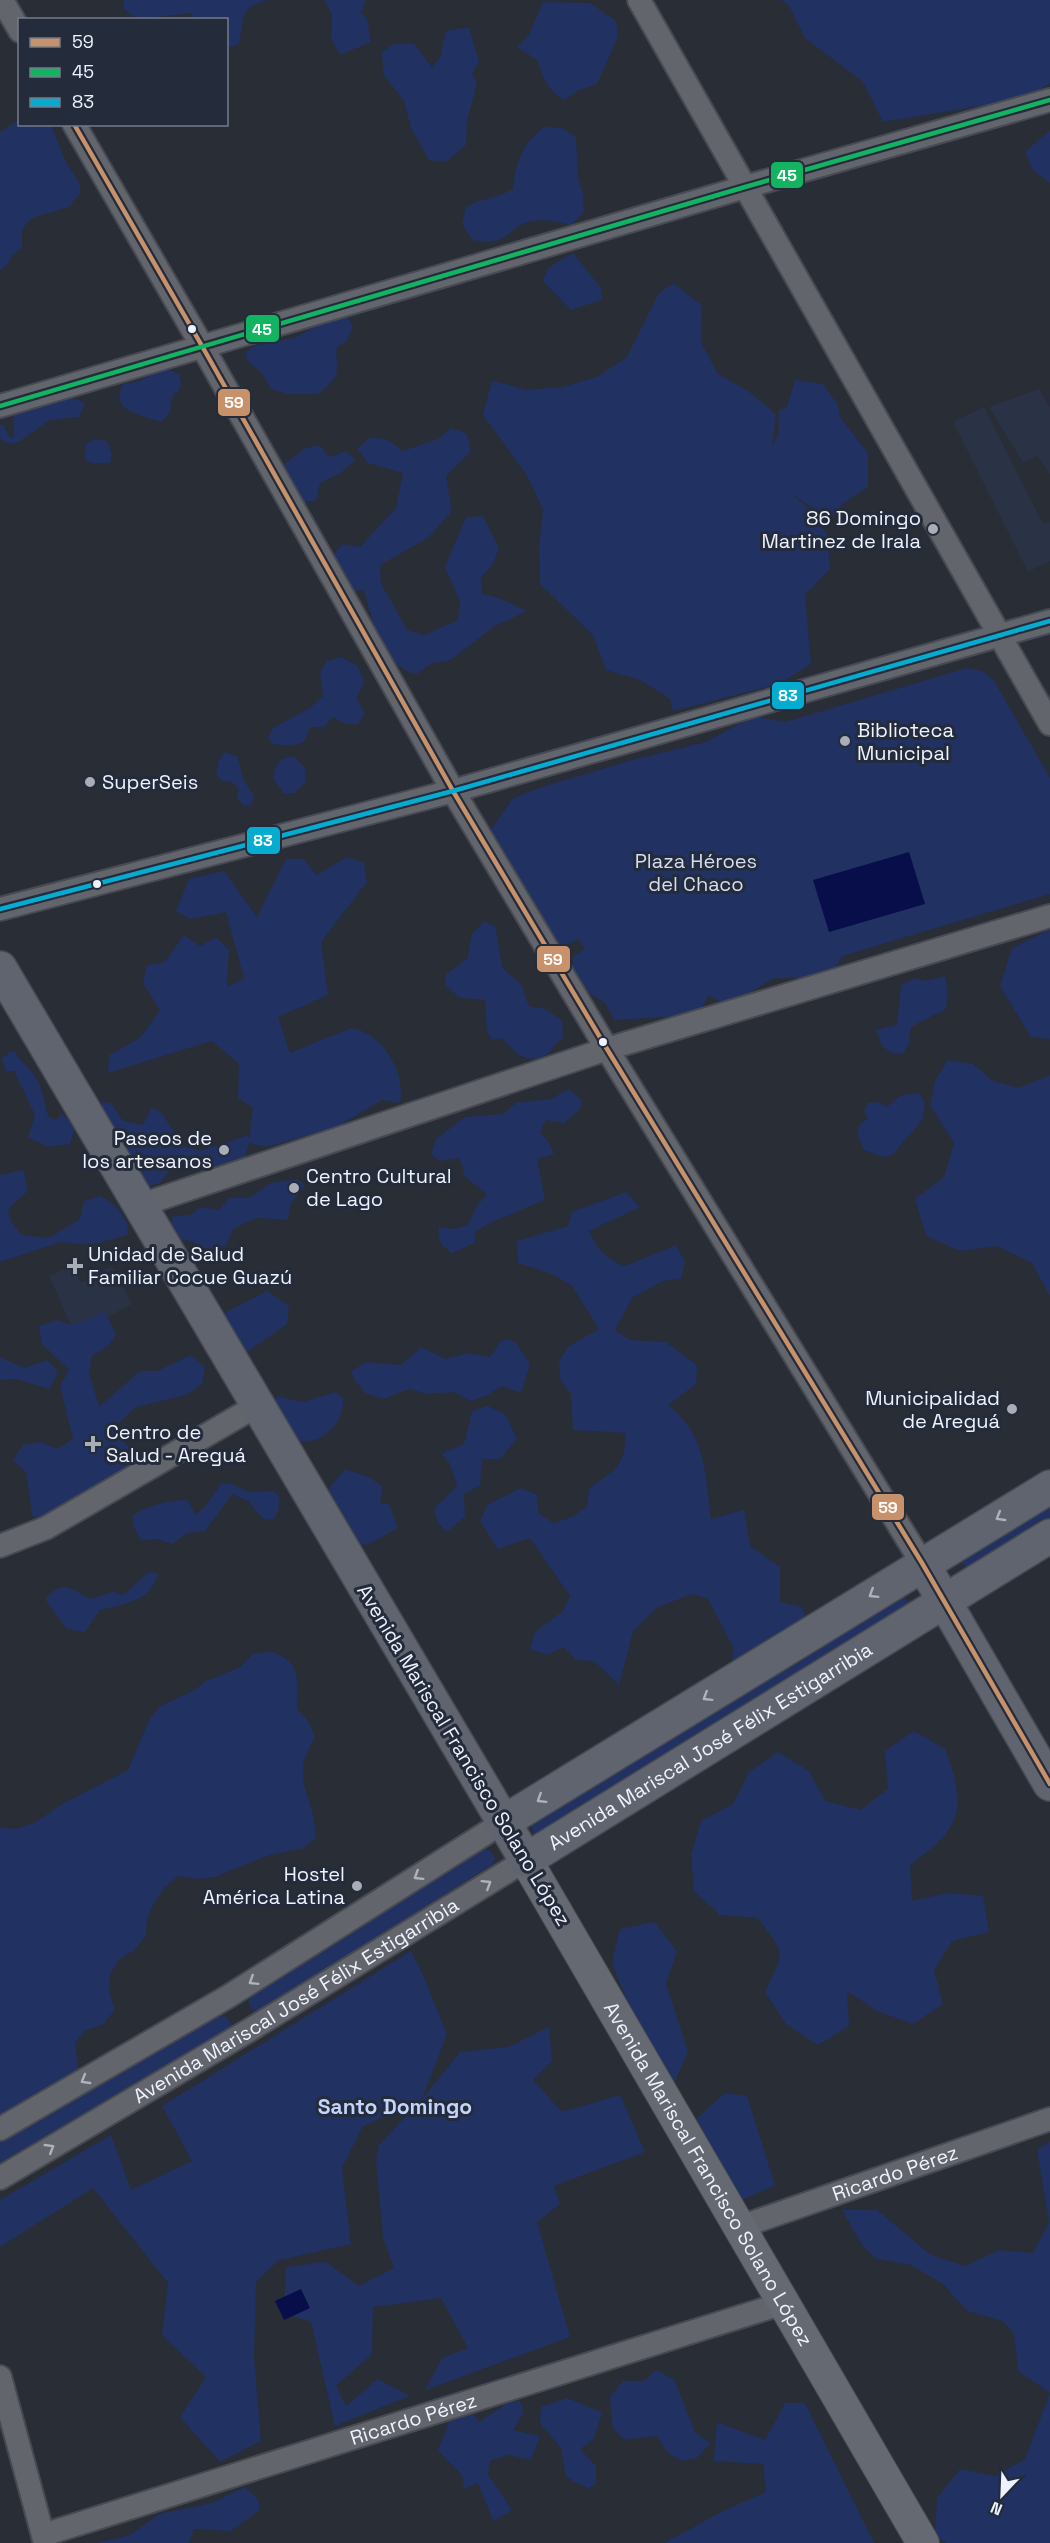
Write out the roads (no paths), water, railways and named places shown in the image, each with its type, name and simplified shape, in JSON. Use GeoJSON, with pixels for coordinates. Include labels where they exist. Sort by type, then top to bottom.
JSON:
{"type":"FeatureCollection","features":[{"type":"Feature","properties":{"kind":"main road","name":"Avenida Mariscal Francisco Solano López"},"geometry":{"type":"LineString","coordinates":[[0,968],[526,1860]]}},
{"type":"Feature","properties":{"kind":"main road"},"geometry":{"type":"LineString","coordinates":[[502,1822],[922,1563],[1050,1487]]}},
{"type":"Feature","properties":{"kind":"main road","name":"Avenida Mariscal José Félix Estigarribia"},"geometry":{"type":"LineString","coordinates":[[526,1860],[1050,1536]]}},
{"type":"Feature","properties":{"kind":"main road"},"geometry":{"type":"LineString","coordinates":[[922,1563],[1050,1784]]}},
{"type":"Feature","properties":{"kind":"street"},"geometry":{"type":"LineString","coordinates":[[2,0],[18,28]]}},
{"type":"Feature","properties":{"kind":"street"},"geometry":{"type":"LineString","coordinates":[[639,0],[1050,724]]}},
{"type":"Feature","properties":{"kind":"street"},"geometry":{"type":"LineString","coordinates":[[0,406],[745,187],[1050,100]]}},
{"type":"Feature","properties":{"kind":"street"},"geometry":{"type":"LineString","coordinates":[[75,126],[453,791],[607,1049],[922,1563]]}},
{"type":"Feature","properties":{"kind":"street"},"geometry":{"type":"LineString","coordinates":[[0,909],[453,791],[1050,621]]}},
{"type":"Feature","properties":{"kind":"street"},"geometry":{"type":"LineString","coordinates":[[141,1205],[607,1049],[1050,916]]}},
{"type":"Feature","properties":{"kind":"street"},"geometry":{"type":"LineString","coordinates":[[0,1546],[46,1528],[258,1405]]}},
{"type":"Feature","properties":{"kind":"street","name":"Avenida Mariscal José Félix Estigarribia"},"geometry":{"type":"LineString","coordinates":[[0,2129],[229,1996],[502,1822]]}},
{"type":"Feature","properties":{"kind":"street","name":"Avenida Mariscal José Félix Estigarribia"},"geometry":{"type":"LineString","coordinates":[[0,2178],[248,2031],[526,1860]]}},
{"type":"Feature","properties":{"kind":"street","name":"Avenida Mariscal Francisco Solano López"},"geometry":{"type":"LineString","coordinates":[[526,1860],[923,2543]]}},
{"type":"Feature","properties":{"kind":"street","name":"Ricardo Pérez"},"geometry":{"type":"LineString","coordinates":[[740,2227],[1050,2119]]}},
{"type":"Feature","properties":{"kind":"street","name":"Ricardo Pérez"},"geometry":{"type":"LineString","coordinates":[[44,2539],[784,2303]]}},
{"type":"Feature","properties":{"kind":"street"},"geometry":{"type":"LineString","coordinates":[[0,2377],[44,2539]]}},
{"type":"Feature","properties":{"kind":"place","name":"86 Domingo Martinez de Irala"},"geometry":{"type":"Point","coordinates":[933,529]}},
{"type":"Feature","properties":{"kind":"place","name":"Biblioteca Municipal"},"geometry":{"type":"Point","coordinates":[845,741]}},
{"type":"Feature","properties":{"kind":"place","name":"SuperSeis"},"geometry":{"type":"Point","coordinates":[90,782]}},
{"type":"Feature","properties":{"kind":"place","name":"Paseos de los artesanos"},"geometry":{"type":"Point","coordinates":[224,1150]}},
{"type":"Feature","properties":{"kind":"place","name":"Centro Cultural de Lago"},"geometry":{"type":"Point","coordinates":[294,1188]}},
{"type":"Feature","properties":{"kind":"place","name":"Unidad de Salud Familiar Cocue Guazú"},"geometry":{"type":"Point","coordinates":[75,1266]}},
{"type":"Feature","properties":{"kind":"place","name":"Municipalidad de Areguá"},"geometry":{"type":"Point","coordinates":[1012,1409]}},
{"type":"Feature","properties":{"kind":"place","name":"Centro de Salud - Areguá"},"geometry":{"type":"Point","coordinates":[93,1444]}},
{"type":"Feature","properties":{"kind":"place","name":"Hostel América Latina"},"geometry":{"type":"Point","coordinates":[357,1886]}},
{"type":"Feature","properties":{"kind":"district","name":"Santo Domingo"},"geometry":{"type":"Point","coordinates":[395,2107]}},
{"type":"Feature","properties":{"kind":"park label","name":"Plaza Héroes del Chaco"},"geometry":{"type":"Point","coordinates":[696,872]}}]}
